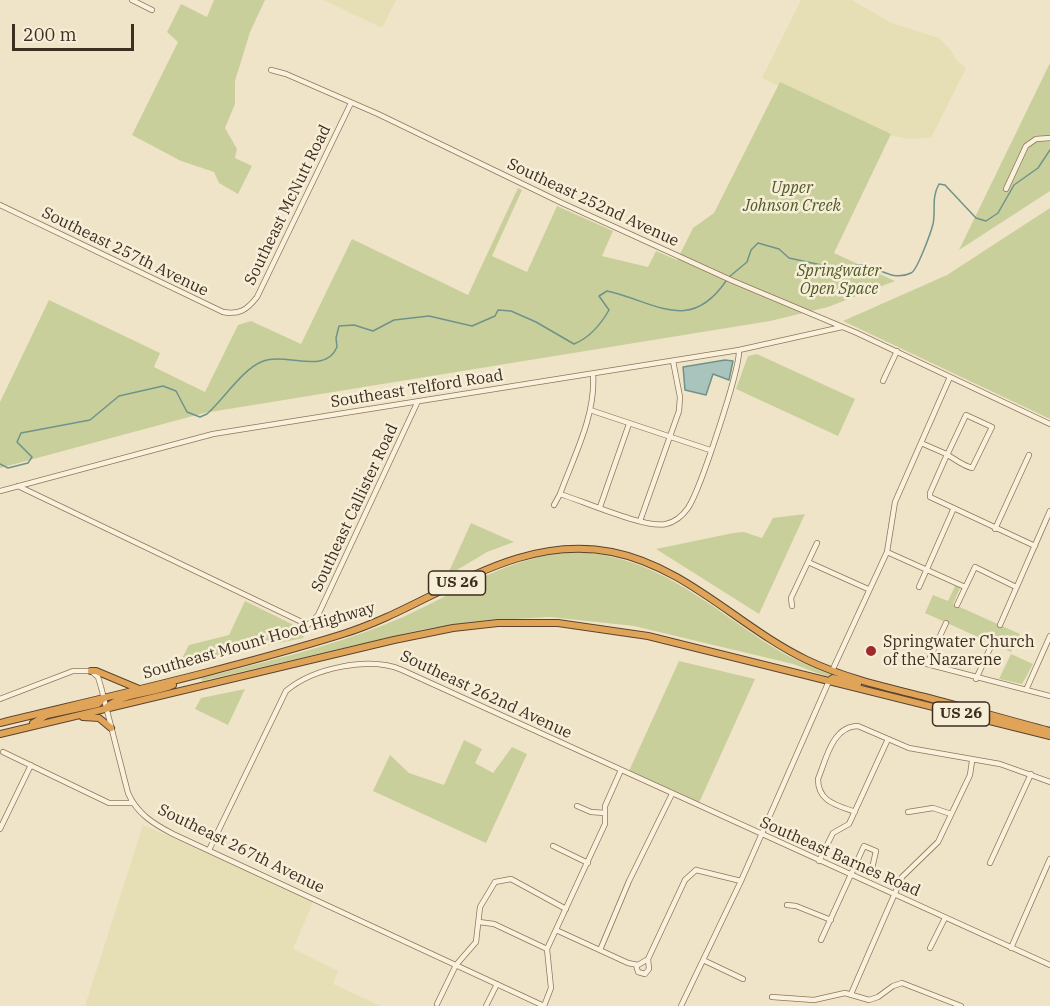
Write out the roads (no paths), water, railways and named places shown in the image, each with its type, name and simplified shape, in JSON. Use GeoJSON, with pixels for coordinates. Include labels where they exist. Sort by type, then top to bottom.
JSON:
{"type":"FeatureCollection","features":[{"type":"Feature","properties":{"kind":"highway","name":"Southeast Mount Hood Highway"},"geometry":{"type":"LineString","coordinates":[[0,723],[184,679],[369,626],[482,571],[517,557],[546,550],[578,548],[625,555],[661,568],[692,586],[772,641],[832,671],[1050,731]]}},
{"type":"Feature","properties":{"kind":"highway","name":"Southeast Mount Hood Highway"},"geometry":{"type":"LineString","coordinates":[[0,734],[422,633],[498,623],[558,623],[626,632],[1050,736]]}},
{"type":"Feature","properties":{"kind":"highway"},"geometry":{"type":"LineString","coordinates":[[91,671],[96,670],[140,689]]}},
{"type":"Feature","properties":{"kind":"highway"},"geometry":{"type":"LineString","coordinates":[[829,681],[833,678],[872,687],[882,686]]}},
{"type":"Feature","properties":{"kind":"highway"},"geometry":{"type":"LineString","coordinates":[[106,708],[113,702],[160,690],[184,679]]}},
{"type":"Feature","properties":{"kind":"highway"},"geometry":{"type":"LineString","coordinates":[[24,728],[47,716],[98,704],[104,697]]}},
{"type":"Feature","properties":{"kind":"highway"},"geometry":{"type":"LineString","coordinates":[[64,718],[96,717],[111,729]]}},
{"type":"Feature","properties":{"kind":"street"},"geometry":{"type":"LineString","coordinates":[[132,0],[152,10]]}},
{"type":"Feature","properties":{"kind":"street","name":"Southeast 252nd Avenue"},"geometry":{"type":"LineString","coordinates":[[271,70],[286,74],[351,103],[719,275],[897,351],[1050,424]]}},
{"type":"Feature","properties":{"kind":"street","name":"Southeast McNutt Road"},"geometry":{"type":"LineString","coordinates":[[241,312],[249,307],[256,297],[351,103]]}},
{"type":"Feature","properties":{"kind":"street"},"geometry":{"type":"LineString","coordinates":[[1006,189],[1026,146],[1036,139],[1050,138]]}},
{"type":"Feature","properties":{"kind":"street","name":"Southeast 257th Avenue"},"geometry":{"type":"LineString","coordinates":[[0,205],[223,312],[241,312]]}},
{"type":"Feature","properties":{"kind":"street","name":"Southeast Telford Road"},"geometry":{"type":"LineString","coordinates":[[0,491],[213,434],[739,350],[842,327]]}},
{"type":"Feature","properties":{"kind":"street"},"geometry":{"type":"LineString","coordinates":[[560,494],[655,525],[672,522],[684,513],[692,500],[737,374],[739,350]]}},
{"type":"Feature","properties":{"kind":"street"},"geometry":{"type":"LineString","coordinates":[[883,381],[897,351]]}},
{"type":"Feature","properties":{"kind":"street"},"geometry":{"type":"LineString","coordinates":[[640,521],[680,404],[674,361]]}},
{"type":"Feature","properties":{"kind":"street"},"geometry":{"type":"LineString","coordinates":[[554,505],[590,410],[594,390],[593,374]]}},
{"type":"Feature","properties":{"kind":"street"},"geometry":{"type":"LineString","coordinates":[[832,671],[887,552],[895,502],[950,377]]}},
{"type":"Feature","properties":{"kind":"street","name":"Southeast Callister Road"},"geometry":{"type":"LineString","coordinates":[[18,486],[303,624],[311,624],[318,615],[418,400]]}},
{"type":"Feature","properties":{"kind":"street"},"geometry":{"type":"LineString","coordinates":[[590,410],[710,450]]}},
{"type":"Feature","properties":{"kind":"street"},"geometry":{"type":"LineString","coordinates":[[921,443],[947,455],[972,468],[992,427],[966,415],[947,455],[930,497],[953,510],[1035,546]]}},
{"type":"Feature","properties":{"kind":"street"},"geometry":{"type":"LineString","coordinates":[[600,507],[629,424]]}},
{"type":"Feature","properties":{"kind":"street"},"geometry":{"type":"LineString","coordinates":[[995,529],[1029,455]]}},
{"type":"Feature","properties":{"kind":"street"},"geometry":{"type":"LineString","coordinates":[[919,587],[953,510]]}},
{"type":"Feature","properties":{"kind":"street"},"geometry":{"type":"LineString","coordinates":[[1000,625],[1050,512]]}},
{"type":"Feature","properties":{"kind":"street"},"geometry":{"type":"LineString","coordinates":[[792,606],[791,598],[817,543]]}},
{"type":"Feature","properties":{"kind":"street"},"geometry":{"type":"LineString","coordinates":[[887,552],[965,587]]}},
{"type":"Feature","properties":{"kind":"street"},"geometry":{"type":"LineString","coordinates":[[808,562],[868,589]]}},
{"type":"Feature","properties":{"kind":"street"},"geometry":{"type":"LineString","coordinates":[[957,605],[975,567],[1016,586]]}},
{"type":"Feature","properties":{"kind":"street"},"geometry":{"type":"LineString","coordinates":[[946,623],[927,664],[976,679],[1050,696]]}},
{"type":"Feature","properties":{"kind":"street"},"geometry":{"type":"LineString","coordinates":[[1026,690],[1050,636]]}},
{"type":"Feature","properties":{"kind":"street"},"geometry":{"type":"LineString","coordinates":[[976,679],[992,644]]}},
{"type":"Feature","properties":{"kind":"street","name":"Southeast 262nd Avenue"},"geometry":{"type":"LineString","coordinates":[[209,850],[277,705],[286,691],[302,679],[367,662],[389,664],[621,771]]}},
{"type":"Feature","properties":{"kind":"street"},"geometry":{"type":"LineString","coordinates":[[0,699],[73,671],[91,671],[100,681],[132,803],[109,803],[3,752]]}},
{"type":"Feature","properties":{"kind":"street"},"geometry":{"type":"LineString","coordinates":[[681,1006],[762,835],[829,681]]}},
{"type":"Feature","properties":{"kind":"street"},"geometry":{"type":"LineString","coordinates":[[855,812],[826,800],[819,790],[818,780],[834,742],[841,731],[852,726],[858,726],[930,754],[1000,764],[1050,782]]}},
{"type":"Feature","properties":{"kind":"street"},"geometry":{"type":"LineString","coordinates":[[819,861],[829,838],[849,824],[888,739]]}},
{"type":"Feature","properties":{"kind":"street"},"geometry":{"type":"LineString","coordinates":[[850,994],[904,873],[938,842],[970,775],[972,760]]}},
{"type":"Feature","properties":{"kind":"street"},"geometry":{"type":"LineString","coordinates":[[0,829],[31,765]]}},
{"type":"Feature","properties":{"kind":"street"},"geometry":{"type":"LineString","coordinates":[[544,1006],[551,988],[547,949],[605,824],[607,802],[621,771]]}},
{"type":"Feature","properties":{"kind":"street","name":"Southeast Barnes Road"},"geometry":{"type":"LineString","coordinates":[[621,771],[1050,965]]}},
{"type":"Feature","properties":{"kind":"street"},"geometry":{"type":"LineString","coordinates":[[990,863],[1031,774]]}},
{"type":"Feature","properties":{"kind":"street"},"geometry":{"type":"LineString","coordinates":[[600,950],[629,881],[672,794]]}},
{"type":"Feature","properties":{"kind":"street","name":"Southeast 267th Avenue"},"geometry":{"type":"LineString","coordinates":[[132,803],[159,826],[544,1006]]}},
{"type":"Feature","properties":{"kind":"street"},"geometry":{"type":"LineString","coordinates":[[577,806],[591,812],[605,813]]}},
{"type":"Feature","properties":{"kind":"street"},"geometry":{"type":"LineString","coordinates":[[909,812],[933,808],[951,814]]}},
{"type":"Feature","properties":{"kind":"street"},"geometry":{"type":"LineString","coordinates":[[553,846],[588,862]]}},
{"type":"Feature","properties":{"kind":"street"},"geometry":{"type":"LineString","coordinates":[[822,940],[864,846],[868,846],[877,853],[866,882]]}},
{"type":"Feature","properties":{"kind":"street"},"geometry":{"type":"LineString","coordinates":[[1011,948],[1050,859]]}},
{"type":"Feature","properties":{"kind":"street"},"geometry":{"type":"LineString","coordinates":[[693,864],[696,870],[741,881]]}},
{"type":"Feature","properties":{"kind":"street"},"geometry":{"type":"LineString","coordinates":[[856,866],[870,873]]}},
{"type":"Feature","properties":{"kind":"street"},"geometry":{"type":"LineString","coordinates":[[638,964],[638,972],[645,974],[649,969],[648,959],[685,880],[696,870]]}},
{"type":"Feature","properties":{"kind":"street"},"geometry":{"type":"LineString","coordinates":[[437,1004],[456,965],[476,942],[480,907],[490,886],[500,880],[511,879],[566,909]]}},
{"type":"Feature","properties":{"kind":"street"},"geometry":{"type":"LineString","coordinates":[[787,905],[796,906],[831,920]]}},
{"type":"Feature","properties":{"kind":"street"},"geometry":{"type":"LineString","coordinates":[[930,948],[945,918]]}},
{"type":"Feature","properties":{"kind":"street"},"geometry":{"type":"LineString","coordinates":[[479,922],[494,924],[547,949]]}},
{"type":"Feature","properties":{"kind":"street"},"geometry":{"type":"LineString","coordinates":[[556,930],[638,964],[648,959]]}},
{"type":"Feature","properties":{"kind":"street"},"geometry":{"type":"LineString","coordinates":[[703,960],[743,979]]}},
{"type":"Feature","properties":{"kind":"street"},"geometry":{"type":"LineString","coordinates":[[486,1006],[497,984]]}},
{"type":"Feature","properties":{"kind":"street"},"geometry":{"type":"LineString","coordinates":[[772,997],[819,999],[836,994],[850,994],[864,999],[874,999],[892,986],[907,984],[961,1006]]}},
{"type":"Feature","properties":{"kind":"street"},"geometry":{"type":"LineString","coordinates":[[800,999],[800,1006]]}},
{"type":"Feature","properties":{"kind":"water"},"geometry":{"type":"Polygon","coordinates":[[[725,360],[733,361],[729,380],[713,374],[706,395],[685,390],[683,367],[725,360]]]}},
{"type":"Feature","properties":{"kind":"waterway"},"geometry":{"type":"LineString","coordinates":[[729,277],[747,262],[751,250],[758,243],[779,249],[789,258],[826,266],[843,273],[860,265],[892,275],[901,276],[911,273],[920,259],[932,228],[934,199],[939,184],[945,185],[976,218],[986,221],[998,213],[1014,185],[1038,168],[1050,150]]}},
{"type":"Feature","properties":{"kind":"waterway"},"geometry":{"type":"LineString","coordinates":[[0,464],[8,468],[28,463],[32,457],[17,442],[21,433],[90,420],[119,396],[163,386],[176,391],[187,412],[200,417],[207,414],[240,378],[261,362],[270,359],[314,362],[331,356],[337,347],[336,338],[339,326],[354,325],[373,331],[394,320],[429,316],[472,326],[495,316],[498,310],[511,311],[536,322],[574,344],[590,334],[606,315],[609,310],[599,296],[607,291],[670,310],[684,311],[698,307],[712,297],[726,281]]}},
{"type":"Feature","properties":{"kind":"place","name":"Springwater Church of the Nazarene"},"geometry":{"type":"Point","coordinates":[871,651]}},
{"type":"Feature","properties":{"kind":"park label","name":"Upper Johnson Creek"},"geometry":{"type":"Point","coordinates":[792,197]}},
{"type":"Feature","properties":{"kind":"park label","name":"Springwater Open Space"},"geometry":{"type":"Point","coordinates":[839,280]}}]}
